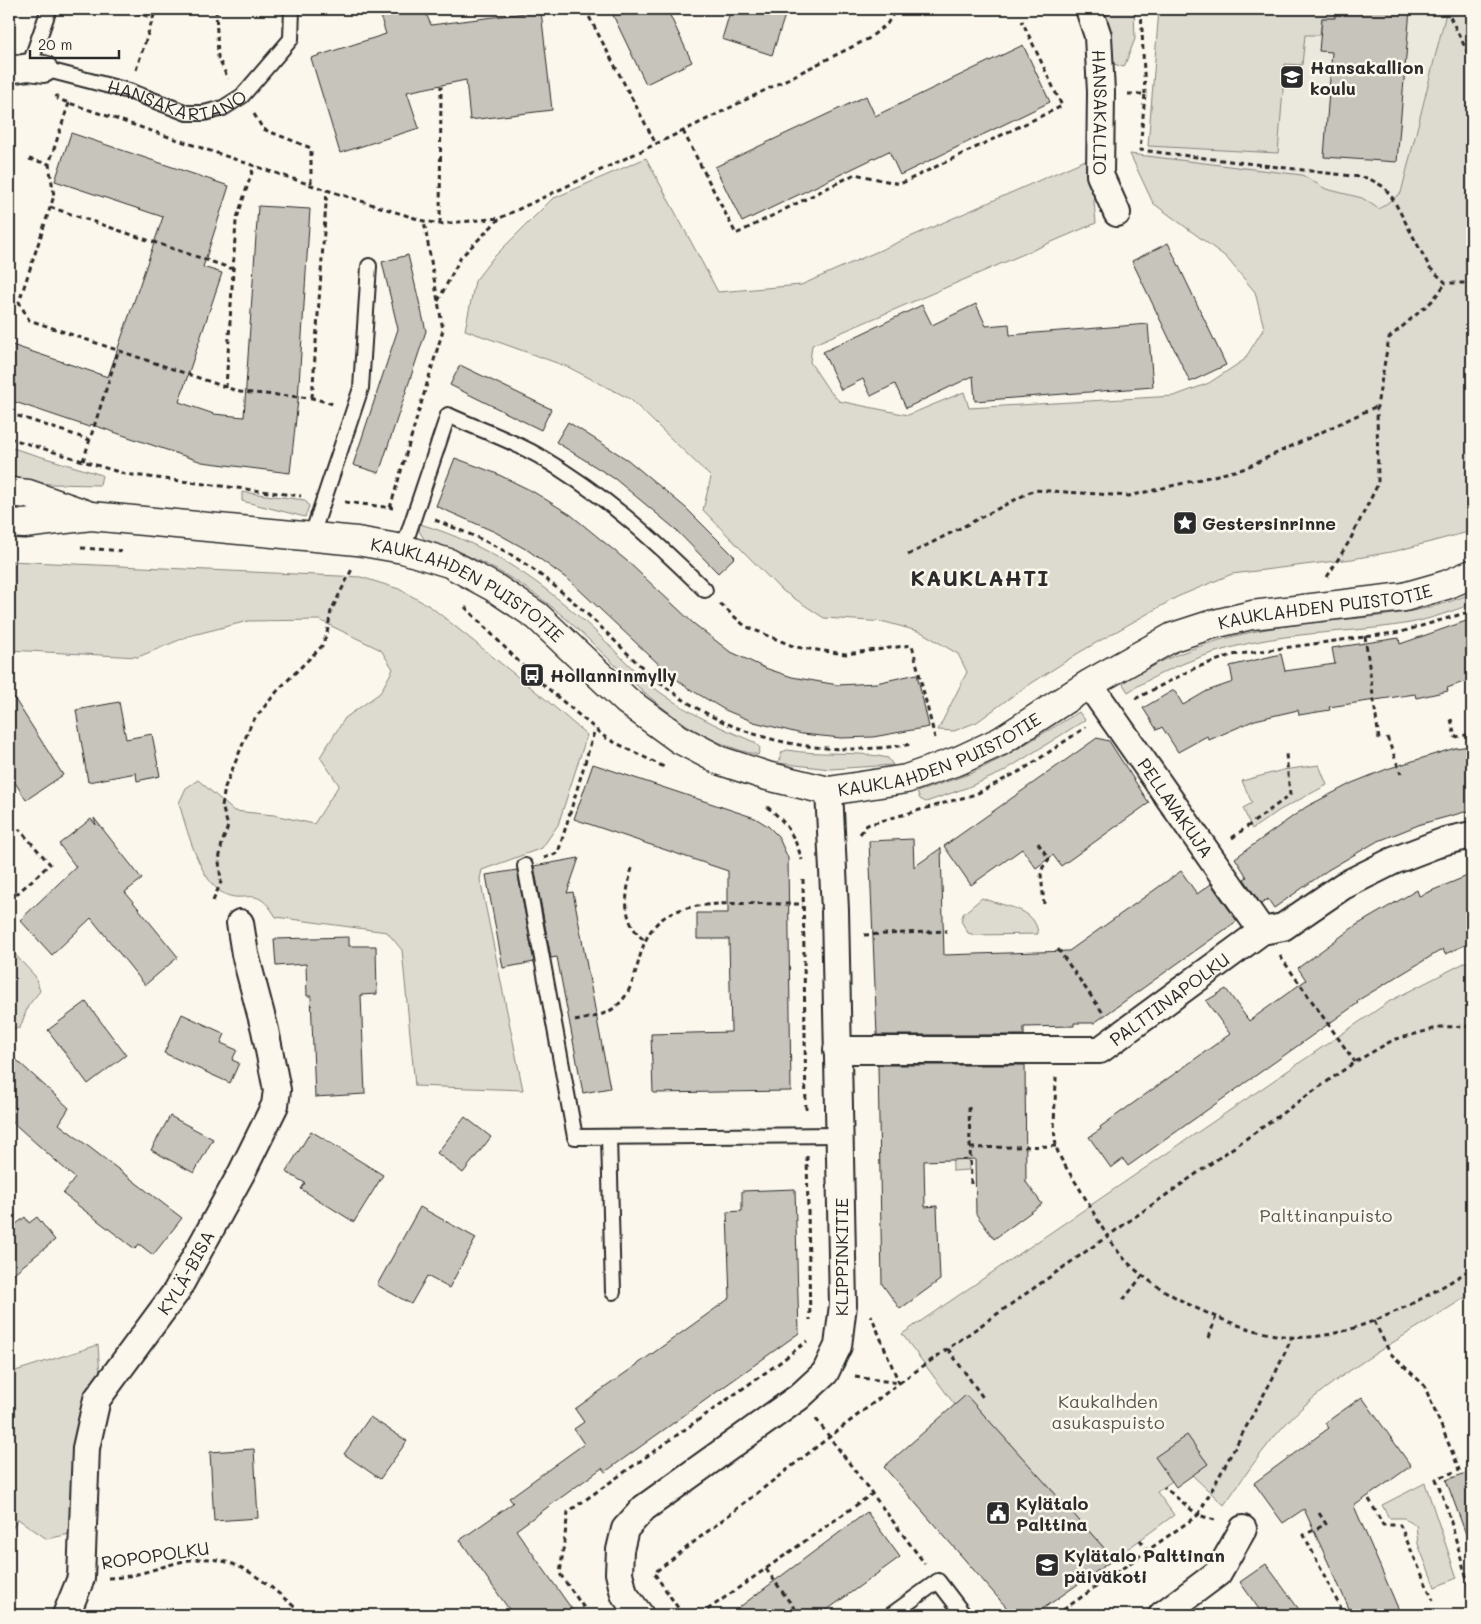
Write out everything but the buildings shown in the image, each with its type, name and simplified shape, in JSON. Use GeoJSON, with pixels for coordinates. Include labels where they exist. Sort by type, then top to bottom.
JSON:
{"type":"FeatureCollection","features":[{"type":"Feature","properties":{"kind":"street","name":"HANSAKALLIO"},"geometry":{"type":"LineString","coordinates":[[1089,9],[1098,36],[1101,92],[1100,175],[1117,213]]}},
{"type":"Feature","properties":{"kind":"street","name":"KAUKLAHDEN PUISTOTIE"},"geometry":{"type":"LineString","coordinates":[[9,492],[28,494],[91,516]]}},
{"type":"Feature","properties":{"kind":"street","name":"KAUKLAHDEN PUISTOTIE"},"geometry":{"type":"LineString","coordinates":[[9,523],[24,524],[91,516],[356,541],[404,548],[449,564],[495,588],[530,612],[627,701],[679,740],[729,764],[767,776],[829,791],[906,779],[960,760],[1001,741],[1089,684],[1172,637],[1252,615],[1404,597],[1446,585],[1472,574]]}},
{"type":"Feature","properties":{"kind":"street","name":"PELLAVAKUJA"},"geometry":{"type":"LineString","coordinates":[[1089,684],[1110,711],[1262,931]]}},
{"type":"Feature","properties":{"kind":"street","name":"KLIPPINKITIE"},"geometry":{"type":"LineString","coordinates":[[640,1615],[624,1594],[619,1573],[620,1550],[625,1529],[644,1508],[799,1397],[825,1373],[838,1346],[844,1305],[835,910],[829,791]]}},
{"type":"Feature","properties":{"kind":"street","name":"PALTTINAPOLKU"},"geometry":{"type":"LineString","coordinates":[[837,1050],[1100,1050],[1262,931],[1283,927],[1343,886],[1394,861],[1445,841],[1472,835]]}},
{"type":"Feature","properties":{"kind":"street","name":"KYLÄ-BISA"},"geometry":{"type":"LineString","coordinates":[[66,1615],[81,1578],[86,1448],[97,1399],[176,1292],[242,1172],[275,1105],[277,1090],[245,954],[240,924]]}},
{"type":"Feature","properties":{"kind":"street"},"geometry":{"type":"LineString","coordinates":[[1162,1615],[1218,1573],[1243,1529]]}},
{"type":"Feature","properties":{"kind":"lane"},"geometry":{"type":"LineString","coordinates":[[27,69],[49,9]]}},
{"type":"Feature","properties":{"kind":"lane","name":"HANSAKARTANO"},"geometry":{"type":"LineString","coordinates":[[27,69],[129,91],[187,113],[204,114],[223,108],[242,96],[291,39],[292,9]]}},
{"type":"Feature","properties":{"kind":"lane"},"geometry":{"type":"LineString","coordinates":[[311,538],[355,411],[360,388],[369,266]]}},
{"type":"Feature","properties":{"kind":"lane"},"geometry":{"type":"LineString","coordinates":[[404,548],[448,415],[537,455],[602,496],[656,542],[705,590]]}},
{"type":"Feature","properties":{"kind":"lane"},"geometry":{"type":"LineString","coordinates":[[524,866],[575,1137],[839,1134]]}},
{"type":"Feature","properties":{"kind":"lane"},"geometry":{"type":"LineString","coordinates":[[610,1138],[613,1292]]}},
{"type":"Feature","properties":{"kind":"lane"},"geometry":{"type":"LineString","coordinates":[[891,1615],[938,1581],[964,1615]]}},
{"type":"Feature","properties":{"kind":"path"},"geometry":{"type":"LineString","coordinates":[[129,91],[156,9]]}},
{"type":"Feature","properties":{"kind":"path"},"geometry":{"type":"LineString","coordinates":[[585,9],[656,144]]}},
{"type":"Feature","properties":{"kind":"path"},"geometry":{"type":"LineString","coordinates":[[438,302],[461,257],[500,218],[684,131],[868,39],[887,24],[896,9]]}},
{"type":"Feature","properties":{"kind":"path"},"geometry":{"type":"LineString","coordinates":[[1141,9],[1145,94],[1140,150],[1368,178],[1384,187],[1393,199],[1430,268],[1446,283],[1472,283]]}},
{"type":"Feature","properties":{"kind":"path"},"geometry":{"type":"LineString","coordinates":[[1446,9],[1472,62]]}},
{"type":"Feature","properties":{"kind":"path"},"geometry":{"type":"LineString","coordinates":[[135,12],[153,18]]}},
{"type":"Feature","properties":{"kind":"path"},"geometry":{"type":"LineString","coordinates":[[684,131],[736,234],[855,174],[900,184],[1062,106],[1022,21]]}},
{"type":"Feature","properties":{"kind":"path"},"geometry":{"type":"LineString","coordinates":[[27,69],[58,99],[254,166],[424,221],[440,224],[500,218]]}},
{"type":"Feature","properties":{"kind":"path"},"geometry":{"type":"LineString","coordinates":[[440,224],[441,86]]}},
{"type":"Feature","properties":{"kind":"path"},"geometry":{"type":"LineString","coordinates":[[1101,92],[1145,94]]}},
{"type":"Feature","properties":{"kind":"path"},"geometry":{"type":"LineString","coordinates":[[69,103],[49,164],[54,196],[19,302],[29,320],[118,352],[240,392],[312,398],[355,411]]}},
{"type":"Feature","properties":{"kind":"path"},"geometry":{"type":"LineString","coordinates":[[29,158],[49,164]]}},
{"type":"Feature","properties":{"kind":"path"},"geometry":{"type":"LineString","coordinates":[[226,388],[236,221],[254,166]]}},
{"type":"Feature","properties":{"kind":"path"},"geometry":{"type":"LineString","coordinates":[[312,398],[328,190]]}},
{"type":"Feature","properties":{"kind":"path"},"geometry":{"type":"LineString","coordinates":[[50,207],[233,269]]}},
{"type":"Feature","properties":{"kind":"path"},"geometry":{"type":"LineString","coordinates":[[390,508],[443,330],[424,221]]}},
{"type":"Feature","properties":{"kind":"path"},"geometry":{"type":"LineString","coordinates":[[1308,607],[1350,540],[1378,484],[1377,406],[1390,338],[1432,301],[1446,283]]}},
{"type":"Feature","properties":{"kind":"path"},"geometry":{"type":"LineString","coordinates":[[83,461],[118,352]]}},
{"type":"Feature","properties":{"kind":"path"},"geometry":{"type":"LineString","coordinates":[[908,555],[1034,490],[1129,496],[1243,469],[1377,406]]}},
{"type":"Feature","properties":{"kind":"path"},"geometry":{"type":"LineString","coordinates":[[9,413],[90,440]]}},
{"type":"Feature","properties":{"kind":"path"},"geometry":{"type":"LineString","coordinates":[[71,547],[128,551]]}},
{"type":"Feature","properties":{"kind":"path"},"geometry":{"type":"LineString","coordinates":[[213,901],[221,882],[219,861],[222,843],[228,826],[222,806],[225,787],[252,722],[279,689],[322,646],[331,611],[355,563]]}},
{"type":"Feature","properties":{"kind":"path"},"geometry":{"type":"LineString","coordinates":[[705,590],[746,626],[795,647],[846,654],[912,645],[936,740]]}},
{"type":"Feature","properties":{"kind":"path"},"geometry":{"type":"LineString","coordinates":[[462,604],[532,675],[606,738],[670,769]]}},
{"type":"Feature","properties":{"kind":"path"},"geometry":{"type":"LineString","coordinates":[[860,835],[867,825],[976,794],[1024,769],[1110,711],[1195,668],[1232,655],[1401,632],[1472,611]]}},
{"type":"Feature","properties":{"kind":"path"},"geometry":{"type":"LineString","coordinates":[[1365,636],[1379,739]]}},
{"type":"Feature","properties":{"kind":"path"},"geometry":{"type":"LineString","coordinates":[[1451,719],[1455,737],[1472,734]]}},
{"type":"Feature","properties":{"kind":"path"},"geometry":{"type":"LineString","coordinates":[[524,866],[558,853],[595,729]]}},
{"type":"Feature","properties":{"kind":"path"},"geometry":{"type":"LineString","coordinates":[[1387,737],[1401,774]]}},
{"type":"Feature","properties":{"kind":"path"},"geometry":{"type":"LineString","coordinates":[[1230,839],[1290,795],[1286,754]]}},
{"type":"Feature","properties":{"kind":"path"},"geometry":{"type":"LineString","coordinates":[[761,802],[781,817],[796,839],[802,861],[810,1325]]}},
{"type":"Feature","properties":{"kind":"path"},"geometry":{"type":"LineString","coordinates":[[9,901],[50,864],[19,829]]}},
{"type":"Feature","properties":{"kind":"path"},"geometry":{"type":"LineString","coordinates":[[1038,843],[1049,859],[1043,867],[1041,874],[1044,904]]}},
{"type":"Feature","properties":{"kind":"path"},"geometry":{"type":"LineString","coordinates":[[632,868],[626,890],[626,906],[634,932],[644,940]]}},
{"type":"Feature","properties":{"kind":"path"},"geometry":{"type":"LineString","coordinates":[[555,1026],[604,1013],[621,1001],[632,984],[644,940],[656,923],[669,914],[698,905],[803,904]]}},
{"type":"Feature","properties":{"kind":"path"},"geometry":{"type":"LineString","coordinates":[[856,935],[947,931]]}},
{"type":"Feature","properties":{"kind":"path"},"geometry":{"type":"LineString","coordinates":[[1262,931],[1355,1062]]}},
{"type":"Feature","properties":{"kind":"path"},"geometry":{"type":"LineString","coordinates":[[1058,948],[1119,1036]]}},
{"type":"Feature","properties":{"kind":"path"},"geometry":{"type":"LineString","coordinates":[[683,1615],[654,1573],[899,1383],[1355,1062],[1393,1040],[1441,1027],[1472,1026]]}},
{"type":"Feature","properties":{"kind":"path"},"geometry":{"type":"LineString","coordinates":[[1056,1051],[1056,1146],[1108,1237],[1122,1256],[1143,1276],[1199,1309],[1238,1325],[1292,1337],[1335,1333],[1374,1321],[1416,1302],[1472,1268]]}},
{"type":"Feature","properties":{"kind":"path"},"geometry":{"type":"LineString","coordinates":[[969,1106],[971,1184]]}},
{"type":"Feature","properties":{"kind":"path"},"geometry":{"type":"LineString","coordinates":[[970,1148],[1056,1146]]}},
{"type":"Feature","properties":{"kind":"path"},"geometry":{"type":"LineString","coordinates":[[1122,1300],[1143,1276]]}},
{"type":"Feature","properties":{"kind":"path"},"geometry":{"type":"LineString","coordinates":[[867,1306],[899,1383]]}},
{"type":"Feature","properties":{"kind":"path"},"geometry":{"type":"LineString","coordinates":[[1209,1338],[1216,1316]]}},
{"type":"Feature","properties":{"kind":"path"},"geometry":{"type":"LineString","coordinates":[[1374,1321],[1390,1353],[1424,1385],[1459,1470],[1436,1479],[1447,1508],[1469,1587]]}},
{"type":"Feature","properties":{"kind":"path"},"geometry":{"type":"LineString","coordinates":[[589,1615],[560,1574],[568,1512],[797,1350],[808,1340],[809,1332]]}},
{"type":"Feature","properties":{"kind":"path"},"geometry":{"type":"LineString","coordinates":[[1056,1615],[1198,1515],[1275,1374],[1292,1337]]}},
{"type":"Feature","properties":{"kind":"path"},"geometry":{"type":"LineString","coordinates":[[948,1349],[984,1399]]}},
{"type":"Feature","properties":{"kind":"path"},"geometry":{"type":"LineString","coordinates":[[825,1373],[899,1383]]}},
{"type":"Feature","properties":{"kind":"path"},"geometry":{"type":"LineString","coordinates":[[799,1397],[938,1581]]}},
{"type":"Feature","properties":{"kind":"path"},"geometry":{"type":"LineString","coordinates":[[1164,1487],[1198,1515],[1243,1529]]}},
{"type":"Feature","properties":{"kind":"path"},"geometry":{"type":"LineString","coordinates":[[700,1615],[872,1494]]}},
{"type":"Feature","properties":{"kind":"path"},"geometry":{"type":"LineString","coordinates":[[1369,1499],[1383,1525],[1400,1525],[1433,1600]]}},
{"type":"Feature","properties":{"kind":"path"},"geometry":{"type":"LineString","coordinates":[[1319,1513],[1326,1524],[1304,1535],[1344,1615]]}},
{"type":"Feature","properties":{"kind":"path"},"geometry":{"type":"LineString","coordinates":[[1140,1540],[1147,1550]]}},
{"type":"Feature","properties":{"kind":"path","name":"ROPOPOLKU"},"geometry":{"type":"LineString","coordinates":[[81,1578],[115,1578],[206,1558],[230,1561],[260,1578],[304,1615]]}},
{"type":"Feature","properties":{"kind":"path"},"geometry":{"type":"LineString","coordinates":[[766,1569],[799,1615]]}},
{"type":"Feature","properties":{"kind":"shaded area","name":"Hansakallion koulu"},"geometry":{"type":"Polygon","coordinates":[[[1159,9],[1447,9],[1401,193],[1379,209],[1362,198],[1326,189],[1302,175],[1147,157],[1159,9]]]}},
{"type":"Feature","properties":{"kind":"green space"},"geometry":{"type":"Polygon","coordinates":[[[1103,9],[1134,9],[1135,39],[1124,67],[1110,63],[1109,38],[1103,9]]]}},
{"type":"Feature","properties":{"kind":"green space"},"geometry":{"type":"Polygon","coordinates":[[[1159,9],[1335,9],[1335,18],[1322,18],[1320,35],[1305,35],[1302,65],[1285,64],[1278,153],[1148,146],[1159,9]]]}},
{"type":"Feature","properties":{"kind":"green space"},"geometry":{"type":"Polygon","coordinates":[[[1447,9],[1472,9],[1472,531],[1396,551],[1352,559],[1232,574],[1177,597],[1080,652],[1015,694],[977,722],[954,731],[938,730],[967,672],[958,654],[921,632],[885,622],[824,618],[780,589],[703,510],[711,477],[630,399],[568,367],[465,330],[475,281],[492,259],[552,199],[646,158],[718,292],[801,285],[1090,158],[1096,223],[812,345],[810,362],[828,389],[839,401],[908,415],[964,392],[969,408],[1174,396],[1209,383],[1244,360],[1264,328],[1255,292],[1226,257],[1153,203],[1130,154],[1302,175],[1326,189],[1362,198],[1379,209],[1401,193],[1447,9]]]}},
{"type":"Feature","properties":{"kind":"green space"},"geometry":{"type":"Polygon","coordinates":[[[9,447],[102,475],[100,485],[51,484],[9,480],[9,447]]]}},
{"type":"Feature","properties":{"kind":"green space"},"geometry":{"type":"Polygon","coordinates":[[[242,492],[305,500],[309,506],[305,517],[242,501],[242,492]]]}},
{"type":"Feature","properties":{"kind":"green space"},"geometry":{"type":"Polygon","coordinates":[[[420,524],[445,532],[492,554],[536,582],[577,614],[648,683],[673,701],[699,716],[754,742],[760,748],[758,755],[727,746],[673,716],[542,599],[510,578],[477,560],[424,539],[419,531],[420,524]]]}},
{"type":"Feature","properties":{"kind":"green space"},"geometry":{"type":"Polygon","coordinates":[[[9,561],[361,577],[399,589],[431,607],[587,735],[558,825],[542,848],[482,870],[480,879],[523,1090],[415,1086],[402,950],[387,932],[276,917],[269,906],[256,897],[229,896],[221,892],[206,876],[194,851],[179,803],[186,788],[198,780],[234,811],[274,815],[314,824],[339,785],[320,757],[345,718],[380,693],[393,669],[381,650],[319,620],[248,621],[189,636],[138,657],[9,650],[9,561]]]}},
{"type":"Feature","properties":{"kind":"green space"},"geometry":{"type":"Polygon","coordinates":[[[1472,593],[1472,604],[1426,619],[1394,626],[1258,641],[1219,651],[1182,664],[1163,672],[1128,692],[1123,684],[1134,674],[1191,649],[1241,634],[1315,622],[1407,612],[1451,601],[1472,593]]]}},
{"type":"Feature","properties":{"kind":"green space"},"geometry":{"type":"Polygon","coordinates":[[[1079,712],[1085,720],[1001,773],[926,802],[920,799],[917,792],[972,773],[1002,758],[1079,712]]]}},
{"type":"Feature","properties":{"kind":"green space"},"geometry":{"type":"Polygon","coordinates":[[[787,750],[876,756],[888,758],[893,765],[830,769],[778,763],[782,752],[787,750]]]}},
{"type":"Feature","properties":{"kind":"green space"},"geometry":{"type":"Polygon","coordinates":[[[1319,765],[1327,785],[1280,810],[1252,829],[1243,808],[1252,803],[1242,781],[1283,770],[1319,765]]]}},
{"type":"Feature","properties":{"kind":"green space"},"geometry":{"type":"Polygon","coordinates":[[[982,898],[1025,913],[1036,925],[1038,934],[975,935],[968,933],[961,921],[963,914],[982,898]]]}},
{"type":"Feature","properties":{"kind":"green space"},"geometry":{"type":"Polygon","coordinates":[[[9,948],[35,976],[40,991],[28,1006],[20,1028],[9,1029],[9,948]]]}},
{"type":"Feature","properties":{"kind":"green space","name":"Palttinanpuisto"},"geometry":{"type":"Polygon","coordinates":[[[1472,959],[1472,1293],[1365,1360],[1305,1405],[1272,1440],[1224,1505],[1192,1475],[1172,1481],[1157,1492],[1174,1515],[1114,1559],[966,1396],[955,1405],[902,1334],[1390,1001],[1472,959]]]}},
{"type":"Feature","properties":{"kind":"green space"},"geometry":{"type":"Polygon","coordinates":[[[952,1130],[968,1130],[969,1170],[953,1171],[952,1130]]]}},
{"type":"Feature","properties":{"kind":"green space"},"geometry":{"type":"Polygon","coordinates":[[[98,1345],[100,1376],[74,1533],[47,1539],[18,1519],[9,1534],[9,1373],[98,1345]]]}},
{"type":"Feature","properties":{"kind":"green space"},"geometry":{"type":"Polygon","coordinates":[[[1425,1483],[1457,1578],[1435,1587],[1418,1544],[1416,1525],[1404,1518],[1389,1518],[1382,1505],[1425,1483]]]}},
{"type":"Feature","properties":{"kind":"place","name":"Hansakallion koulu"},"geometry":{"type":"Point","coordinates":[1292,77]}},
{"type":"Feature","properties":{"kind":"place","name":"Gestersinrinne"},"geometry":{"type":"Point","coordinates":[1185,523]}},
{"type":"Feature","properties":{"kind":"place","name":"Hollanninmylly"},"geometry":{"type":"Point","coordinates":[532,675]}},
{"type":"Feature","properties":{"kind":"place","name":"Kylätalo Palttina"},"geometry":{"type":"Point","coordinates":[998,1513]}},
{"type":"Feature","properties":{"kind":"place","name":"Kylätalo Palttinan päiväkoti"},"geometry":{"type":"Point","coordinates":[1047,1565]}},
{"type":"Feature","properties":{"kind":"district","name":"KAUKLAHTI"},"geometry":{"type":"Point","coordinates":[980,577]}},
{"type":"Feature","properties":{"kind":"park label","name":"Kaukalhden asukaspuisto"},"geometry":{"type":"Point","coordinates":[1108,1411]}}]}
